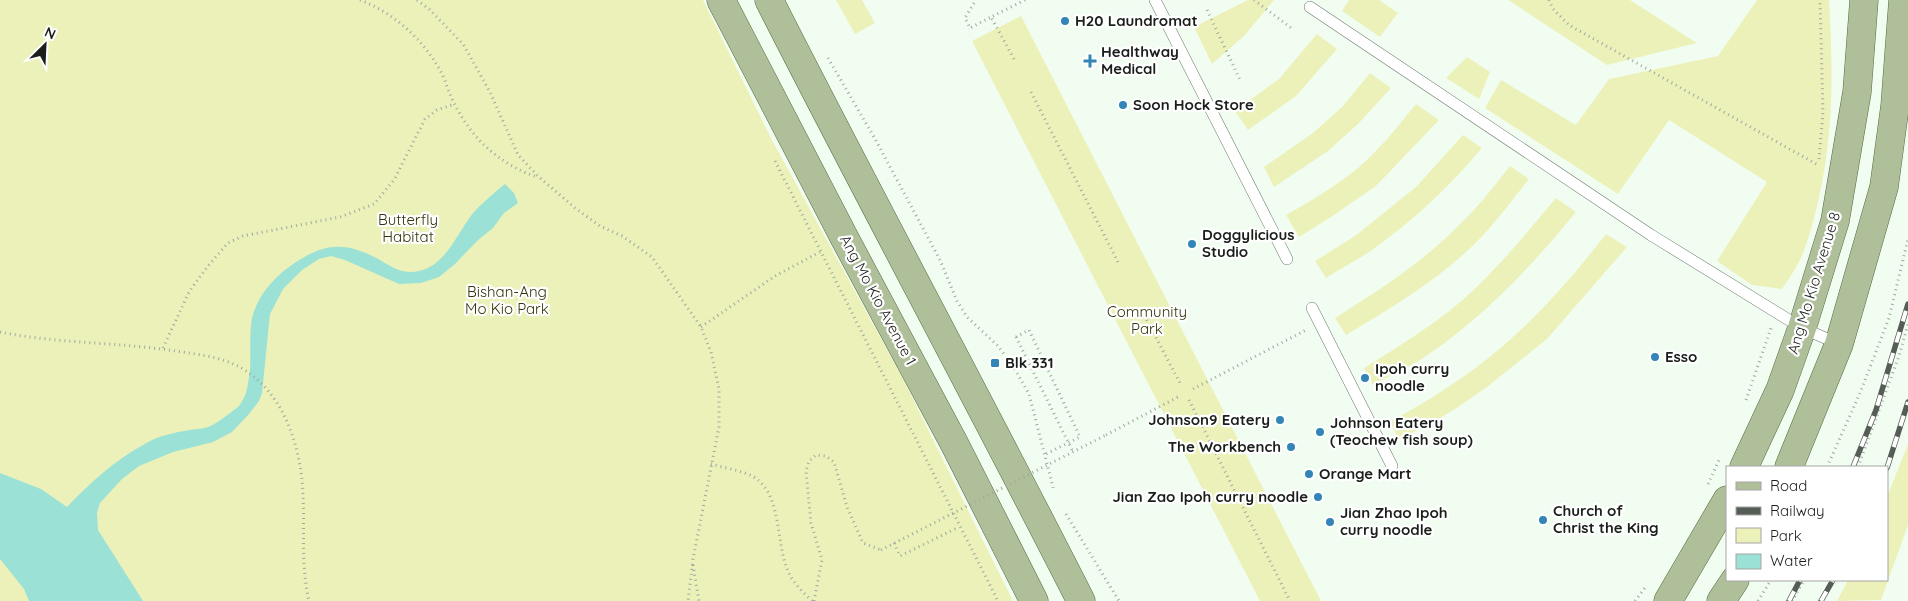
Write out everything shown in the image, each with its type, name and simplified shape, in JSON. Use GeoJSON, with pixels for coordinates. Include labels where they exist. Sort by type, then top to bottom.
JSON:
{"type":"FeatureCollection","features":[{"type":"Feature","properties":{"kind":"main road","name":"Ang Mo Kio Avenue 1"},"geometry":{"type":"LineString","coordinates":[[721,0],[845,239],[954,443],[1034,601]]}},
{"type":"Feature","properties":{"kind":"main road"},"geometry":{"type":"LineString","coordinates":[[769,0],[1081,601]]}},
{"type":"Feature","properties":{"kind":"main road","name":"Ang Mo Kio Avenue 8"},"geometry":{"type":"LineString","coordinates":[[1744,466],[1780,390],[1802,328],[1835,221],[1857,92],[1864,0]]}},
{"type":"Feature","properties":{"kind":"main road"},"geometry":{"type":"LineString","coordinates":[[1789,466],[1839,344],[1884,187],[1895,106],[1903,0]]}},
{"type":"Feature","properties":{"kind":"main road"},"geometry":{"type":"LineString","coordinates":[[1668,601],[1726,502]]}},
{"type":"Feature","properties":{"kind":"main road"},"geometry":{"type":"LineString","coordinates":[[1722,601],[1734,581]]}},
{"type":"Feature","properties":{"kind":"lane"},"geometry":{"type":"LineString","coordinates":[[1155,0],[1287,259]]}},
{"type":"Feature","properties":{"kind":"lane"},"geometry":{"type":"LineString","coordinates":[[1310,7],[1651,235],[1802,328],[1839,344]]}},
{"type":"Feature","properties":{"kind":"lane"},"geometry":{"type":"LineString","coordinates":[[1312,308],[1392,466]]}},
{"type":"Feature","properties":{"kind":"path"},"geometry":{"type":"LineString","coordinates":[[360,0],[376,6],[399,21],[416,38],[440,70],[455,104],[470,128],[491,153],[517,170],[539,177]]}},
{"type":"Feature","properties":{"kind":"path"},"geometry":{"type":"LineString","coordinates":[[417,0],[429,9],[463,44],[490,92],[518,154],[539,177],[575,208],[600,226],[622,236],[652,257],[701,327],[711,352],[719,389],[719,427],[692,559],[688,601]]}},
{"type":"Feature","properties":{"kind":"path"},"geometry":{"type":"LineString","coordinates":[[974,3],[965,18],[970,28],[1026,0]]}},
{"type":"Feature","properties":{"kind":"path"},"geometry":{"type":"LineString","coordinates":[[1254,0],[1294,30]]}},
{"type":"Feature","properties":{"kind":"path"},"geometry":{"type":"LineString","coordinates":[[1550,0],[1553,10],[1569,24],[1818,165]]}},
{"type":"Feature","properties":{"kind":"path"},"geometry":{"type":"LineString","coordinates":[[1207,10],[1241,82]]}},
{"type":"Feature","properties":{"kind":"path"},"geometry":{"type":"LineString","coordinates":[[991,17],[1014,59]]}},
{"type":"Feature","properties":{"kind":"path"},"geometry":{"type":"LineString","coordinates":[[824,50],[874,137],[936,252],[957,301],[968,317],[998,346],[1013,366],[1029,394],[1053,489],[1057,497]]}},
{"type":"Feature","properties":{"kind":"path"},"geometry":{"type":"LineString","coordinates":[[1031,92],[1120,264]]}},
{"type":"Feature","properties":{"kind":"path"},"geometry":{"type":"LineString","coordinates":[[163,348],[189,292],[207,267],[228,244],[243,236],[340,217],[374,204],[394,180],[425,119],[437,110],[455,104]]}},
{"type":"Feature","properties":{"kind":"path"},"geometry":{"type":"LineString","coordinates":[[772,156],[998,601]]}},
{"type":"Feature","properties":{"kind":"path"},"geometry":{"type":"LineString","coordinates":[[701,327],[775,276],[845,239]]}},
{"type":"Feature","properties":{"kind":"path"},"geometry":{"type":"LineString","coordinates":[[1827,466],[1860,393],[1889,318],[1908,239]]}},
{"type":"Feature","properties":{"kind":"path"},"geometry":{"type":"LineString","coordinates":[[1142,311],[1181,386]]}},
{"type":"Feature","properties":{"kind":"path"},"geometry":{"type":"LineString","coordinates":[[1193,389],[1319,323]]}},
{"type":"Feature","properties":{"kind":"path"},"geometry":{"type":"LineString","coordinates":[[1858,466],[1899,356],[1908,324]]}},
{"type":"Feature","properties":{"kind":"path"},"geometry":{"type":"LineString","coordinates":[[1044,455],[1080,437],[1029,330],[1016,337],[1073,452]]}},
{"type":"Feature","properties":{"kind":"path"},"geometry":{"type":"LineString","coordinates":[[0,332],[163,348],[217,357],[243,369],[266,387],[282,411],[288,425],[301,472],[303,556],[309,601]]}},
{"type":"Feature","properties":{"kind":"path"},"geometry":{"type":"LineString","coordinates":[[813,601],[822,560],[811,523],[806,465],[812,458],[822,455],[834,462],[848,507],[863,543],[880,550],[1178,397]]}},
{"type":"Feature","properties":{"kind":"path"},"geometry":{"type":"LineString","coordinates":[[1189,400],[1290,601]]}},
{"type":"Feature","properties":{"kind":"path"},"geometry":{"type":"LineString","coordinates":[[711,464],[752,476],[764,485],[771,497],[782,552],[788,571],[799,588],[813,601]]}},
{"type":"Feature","properties":{"kind":"path"},"geometry":{"type":"LineString","coordinates":[[1066,513],[1118,601]]}},
{"type":"Feature","properties":{"kind":"path"},"geometry":{"type":"LineString","coordinates":[[894,543],[900,556],[959,527]]}},
{"type":"Feature","properties":{"kind":"path"},"geometry":{"type":"LineString","coordinates":[[692,559],[699,601]]}},
{"type":"Feature","properties":{"kind":"path"},"geometry":{"type":"LineString","coordinates":[[1758,601],[1770,581]]}},
{"type":"Feature","properties":{"kind":"path"},"geometry":{"type":"LineString","coordinates":[[1792,601],[1803,581]]}},
{"type":"Feature","properties":{"kind":"green space","name":"Bishan-Ang Mo Kio Park"},"geometry":{"type":"Polygon","coordinates":[[[0,0],[703,0],[772,140],[902,377],[1013,601],[0,601],[0,0]]]}},
{"type":"Feature","properties":{"kind":"green space"},"geometry":{"type":"Polygon","coordinates":[[[836,0],[862,0],[875,23],[855,34],[836,0]]]}},
{"type":"Feature","properties":{"kind":"green space"},"geometry":{"type":"Polygon","coordinates":[[[1248,0],[1274,0],[1245,35],[1212,64],[1194,27],[1248,0]]]}},
{"type":"Feature","properties":{"kind":"green space"},"geometry":{"type":"Polygon","coordinates":[[[1349,0],[1379,0],[1398,13],[1380,37],[1342,11],[1349,0]]]}},
{"type":"Feature","properties":{"kind":"green space"},"geometry":{"type":"Polygon","coordinates":[[[1508,0],[1630,0],[1697,43],[1607,65],[1508,0]]]}},
{"type":"Feature","properties":{"kind":"green space"},"geometry":{"type":"Polygon","coordinates":[[[1757,0],[1829,0],[1831,100],[1824,173],[1806,245],[1798,264],[1782,289],[1752,285],[1717,261],[1767,182],[1669,120],[1618,194],[1485,108],[1501,80],[1576,125],[1609,79],[1718,56],[1757,0]]]}},
{"type":"Feature","properties":{"kind":"green space","name":"Community Park"},"geometry":{"type":"Polygon","coordinates":[[[1021,16],[1321,601],[1260,601],[972,41],[1021,16]]]}},
{"type":"Feature","properties":{"kind":"green space"},"geometry":{"type":"Polygon","coordinates":[[[1317,34],[1337,49],[1296,96],[1248,130],[1235,111],[1279,79],[1317,34]]]}},
{"type":"Feature","properties":{"kind":"green space"},"geometry":{"type":"Polygon","coordinates":[[[1467,57],[1490,72],[1479,99],[1446,78],[1467,57]]]}},
{"type":"Feature","properties":{"kind":"green space"},"geometry":{"type":"Polygon","coordinates":[[[1370,73],[1391,88],[1359,123],[1328,151],[1274,187],[1264,167],[1313,133],[1342,107],[1370,73]]]}},
{"type":"Feature","properties":{"kind":"green space"},"geometry":{"type":"Polygon","coordinates":[[[1416,104],[1439,120],[1376,186],[1299,237],[1286,215],[1323,193],[1358,168],[1396,129],[1416,104]]]}},
{"type":"Feature","properties":{"kind":"green space"},"geometry":{"type":"Polygon","coordinates":[[[1463,135],[1482,148],[1457,176],[1416,215],[1387,239],[1367,254],[1326,278],[1315,261],[1355,236],[1416,187],[1463,135]]]}},
{"type":"Feature","properties":{"kind":"green space"},"geometry":{"type":"Polygon","coordinates":[[[1510,166],[1529,179],[1475,244],[1423,286],[1346,335],[1335,318],[1396,278],[1439,244],[1490,192],[1510,166]]]}},
{"type":"Feature","properties":{"kind":"green space"},"geometry":{"type":"Polygon","coordinates":[[[1556,198],[1576,212],[1522,274],[1462,330],[1440,347],[1417,362],[1373,385],[1364,368],[1424,329],[1459,303],[1497,266],[1556,198]]]}},
{"type":"Feature","properties":{"kind":"green space"},"geometry":{"type":"Polygon","coordinates":[[[1606,234],[1627,247],[1547,339],[1487,387],[1455,409],[1427,426],[1399,439],[1390,422],[1449,386],[1477,367],[1504,345],[1558,292],[1606,234]]]}},
{"type":"Feature","properties":{"kind":"green space"},"geometry":{"type":"Polygon","coordinates":[[[1908,444],[1908,525],[1888,581],[1888,494],[1908,444]]]}},
{"type":"Feature","properties":{"kind":"green space"},"geometry":{"type":"Polygon","coordinates":[[[1847,581],[1888,581],[1881,600],[1837,601],[1847,581]]]}},
{"type":"Feature","properties":{"kind":"water"},"geometry":{"type":"Polygon","coordinates":[[[505,184],[514,193],[518,203],[504,213],[493,228],[439,277],[421,283],[399,284],[345,260],[331,256],[319,259],[302,270],[283,289],[270,314],[262,393],[259,401],[249,414],[232,432],[213,442],[173,452],[139,466],[122,479],[100,503],[97,513],[98,530],[143,601],[29,601],[24,589],[0,559],[0,473],[41,489],[67,507],[112,465],[132,451],[165,435],[206,428],[214,424],[238,407],[245,395],[250,370],[252,318],[263,293],[282,273],[307,255],[337,247],[347,247],[368,254],[393,268],[403,271],[413,272],[429,268],[451,247],[474,212],[505,184]]]}},
{"type":"Feature","properties":{"kind":"railway"},"geometry":{"type":"LineString","coordinates":[[1853,466],[1876,410],[1908,304]]}},
{"type":"Feature","properties":{"kind":"railway"},"geometry":{"type":"LineString","coordinates":[[1888,466],[1908,402]]}},
{"type":"Feature","properties":{"kind":"railway"},"geometry":{"type":"LineString","coordinates":[[1789,601],[1799,581]]}},
{"type":"Feature","properties":{"kind":"railway"},"geometry":{"type":"LineString","coordinates":[[1821,601],[1832,581]]}},
{"type":"Feature","properties":{"kind":"place","name":"H20 Laundromat"},"geometry":{"type":"Point","coordinates":[1065,21]}},
{"type":"Feature","properties":{"kind":"place","name":"Healthway Medical"},"geometry":{"type":"Point","coordinates":[1090,61]}},
{"type":"Feature","properties":{"kind":"place","name":"Soon Hock Store"},"geometry":{"type":"Point","coordinates":[1123,105]}},
{"type":"Feature","properties":{"kind":"place","name":"Doggylicious Studio"},"geometry":{"type":"Point","coordinates":[1192,244]}},
{"type":"Feature","properties":{"kind":"place","name":"Esso"},"geometry":{"type":"Point","coordinates":[1655,357]}},
{"type":"Feature","properties":{"kind":"place","name":"Blk 331"},"geometry":{"type":"Point","coordinates":[995,363]}},
{"type":"Feature","properties":{"kind":"place","name":"Ipoh curry noodle"},"geometry":{"type":"Point","coordinates":[1365,378]}},
{"type":"Feature","properties":{"kind":"place","name":"Johnson9 Eatery"},"geometry":{"type":"Point","coordinates":[1280,420]}},
{"type":"Feature","properties":{"kind":"place","name":"Johnson Eatery (Teochew fish soup)"},"geometry":{"type":"Point","coordinates":[1320,432]}},
{"type":"Feature","properties":{"kind":"place","name":"The Workbench"},"geometry":{"type":"Point","coordinates":[1291,447]}},
{"type":"Feature","properties":{"kind":"place","name":"Orange Mart"},"geometry":{"type":"Point","coordinates":[1309,474]}},
{"type":"Feature","properties":{"kind":"place","name":"Jian Zao Ipoh curry noodle"},"geometry":{"type":"Point","coordinates":[1318,497]}},
{"type":"Feature","properties":{"kind":"place","name":"Church of Christ the King"},"geometry":{"type":"Point","coordinates":[1543,520]}},
{"type":"Feature","properties":{"kind":"place","name":"Jian Zhao Ipoh curry noodle"},"geometry":{"type":"Point","coordinates":[1330,522]}},
{"type":"Feature","properties":{"kind":"park label","name":"Butterfly Habitat"},"geometry":{"type":"Point","coordinates":[408,228]}}]}
